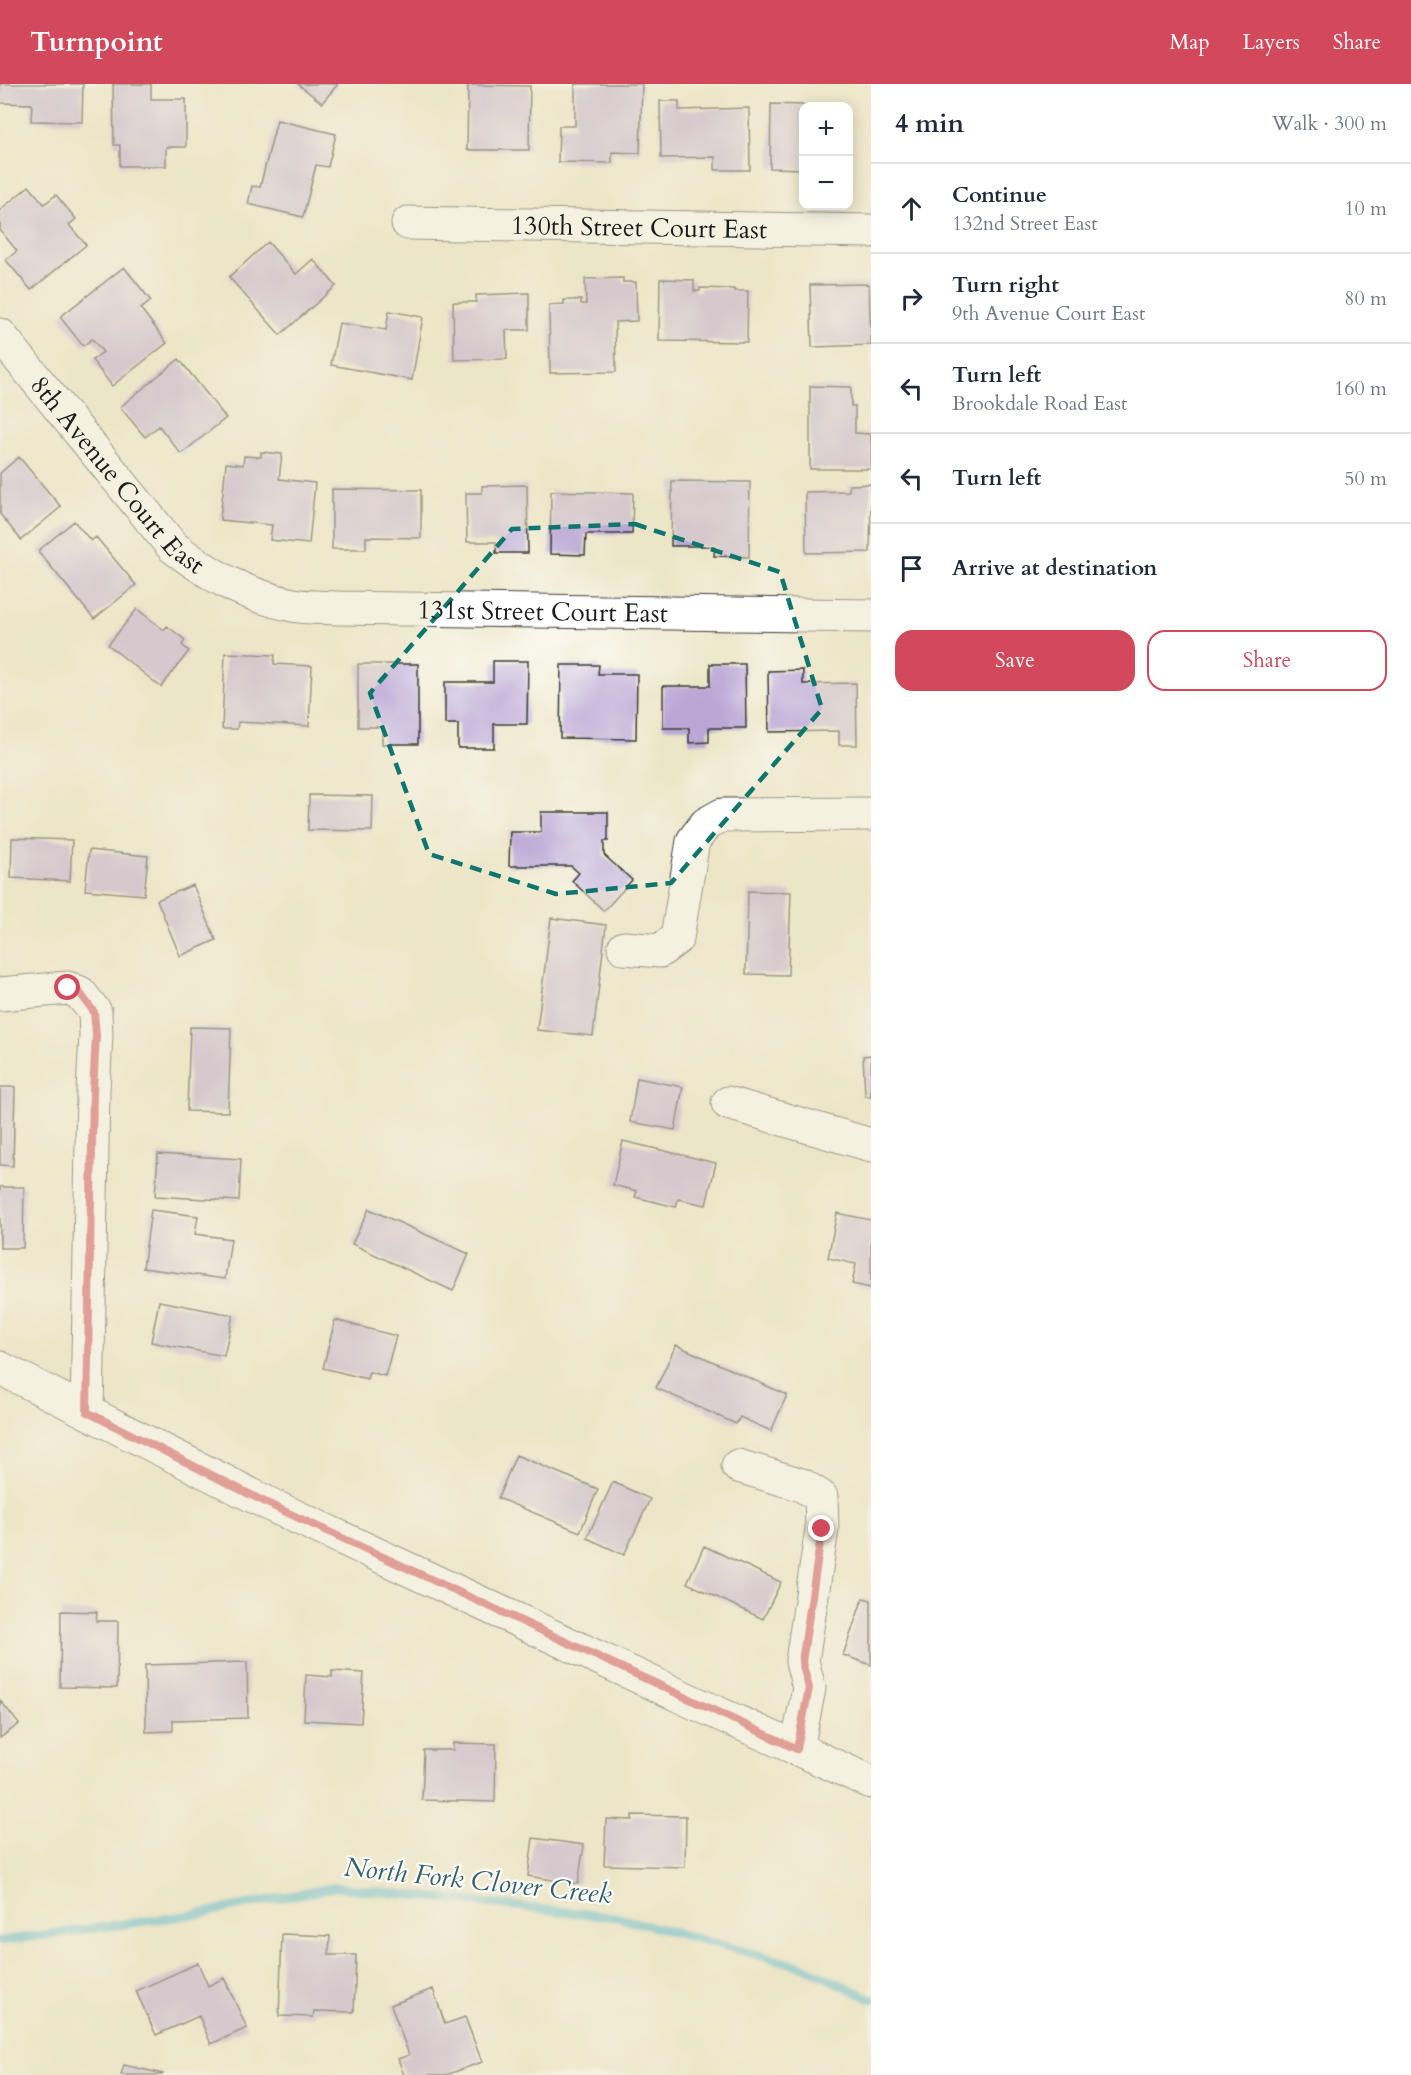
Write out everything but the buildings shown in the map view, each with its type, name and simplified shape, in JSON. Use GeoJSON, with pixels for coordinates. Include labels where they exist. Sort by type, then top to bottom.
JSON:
{"type":"FeatureCollection","features":[{"type":"Feature","properties":{"kind":"street","name":"130th Street Court East"},"geometry":{"type":"LineString","coordinates":[[408,223],[871,231]]}},
{"type":"Feature","properties":{"kind":"street","name":"8th Avenue Court East"},"geometry":{"type":"LineString","coordinates":[[0,335],[173,548],[219,579]]}},
{"type":"Feature","properties":{"kind":"street","name":"131st Street Court East"},"geometry":{"type":"LineString","coordinates":[[219,579],[247,592],[294,605],[871,616]]}},
{"type":"Feature","properties":{"kind":"street"},"geometry":{"type":"LineString","coordinates":[[624,948],[660,951],[677,938],[693,841],[706,824],[722,815],[871,814]]}},
{"type":"Feature","properties":{"kind":"street"},"geometry":{"type":"LineString","coordinates":[[0,994],[68,988],[80,993],[94,1012],[96,1035],[87,1412]]}},
{"type":"Feature","properties":{"kind":"street"},"geometry":{"type":"LineString","coordinates":[[728,1103],[871,1145]]}},
{"type":"Feature","properties":{"kind":"street"},"geometry":{"type":"LineString","coordinates":[[0,1368],[283,1511],[871,1782]]}},
{"type":"Feature","properties":{"kind":"street"},"geometry":{"type":"LineString","coordinates":[[738,1466],[802,1485],[821,1497],[822,1529],[802,1662],[809,1688],[797,1749]]}},
{"type":"Feature","properties":{"kind":"highlighted area"},"geometry":{"type":"Polygon","coordinates":[[[635,524],[780,572],[822,709],[671,883],[556,894],[429,854],[370,693],[512,529],[635,524]]]}},
{"type":"Feature","properties":{"kind":"waterway","name":"North Fork Clover Creek"},"geometry":{"type":"LineString","coordinates":[[0,1941],[198,1914],[335,1887],[616,1917],[804,1967],[871,1999]]}},
{"type":"Feature","properties":{"kind":"route"},"geometry":{"type":"LineString","coordinates":[[68,988],[80,993],[87,1000],[94,1012],[96,1035],[87,1412],[273,1506],[797,1749],[809,1688],[802,1662],[822,1529]]}}]}
